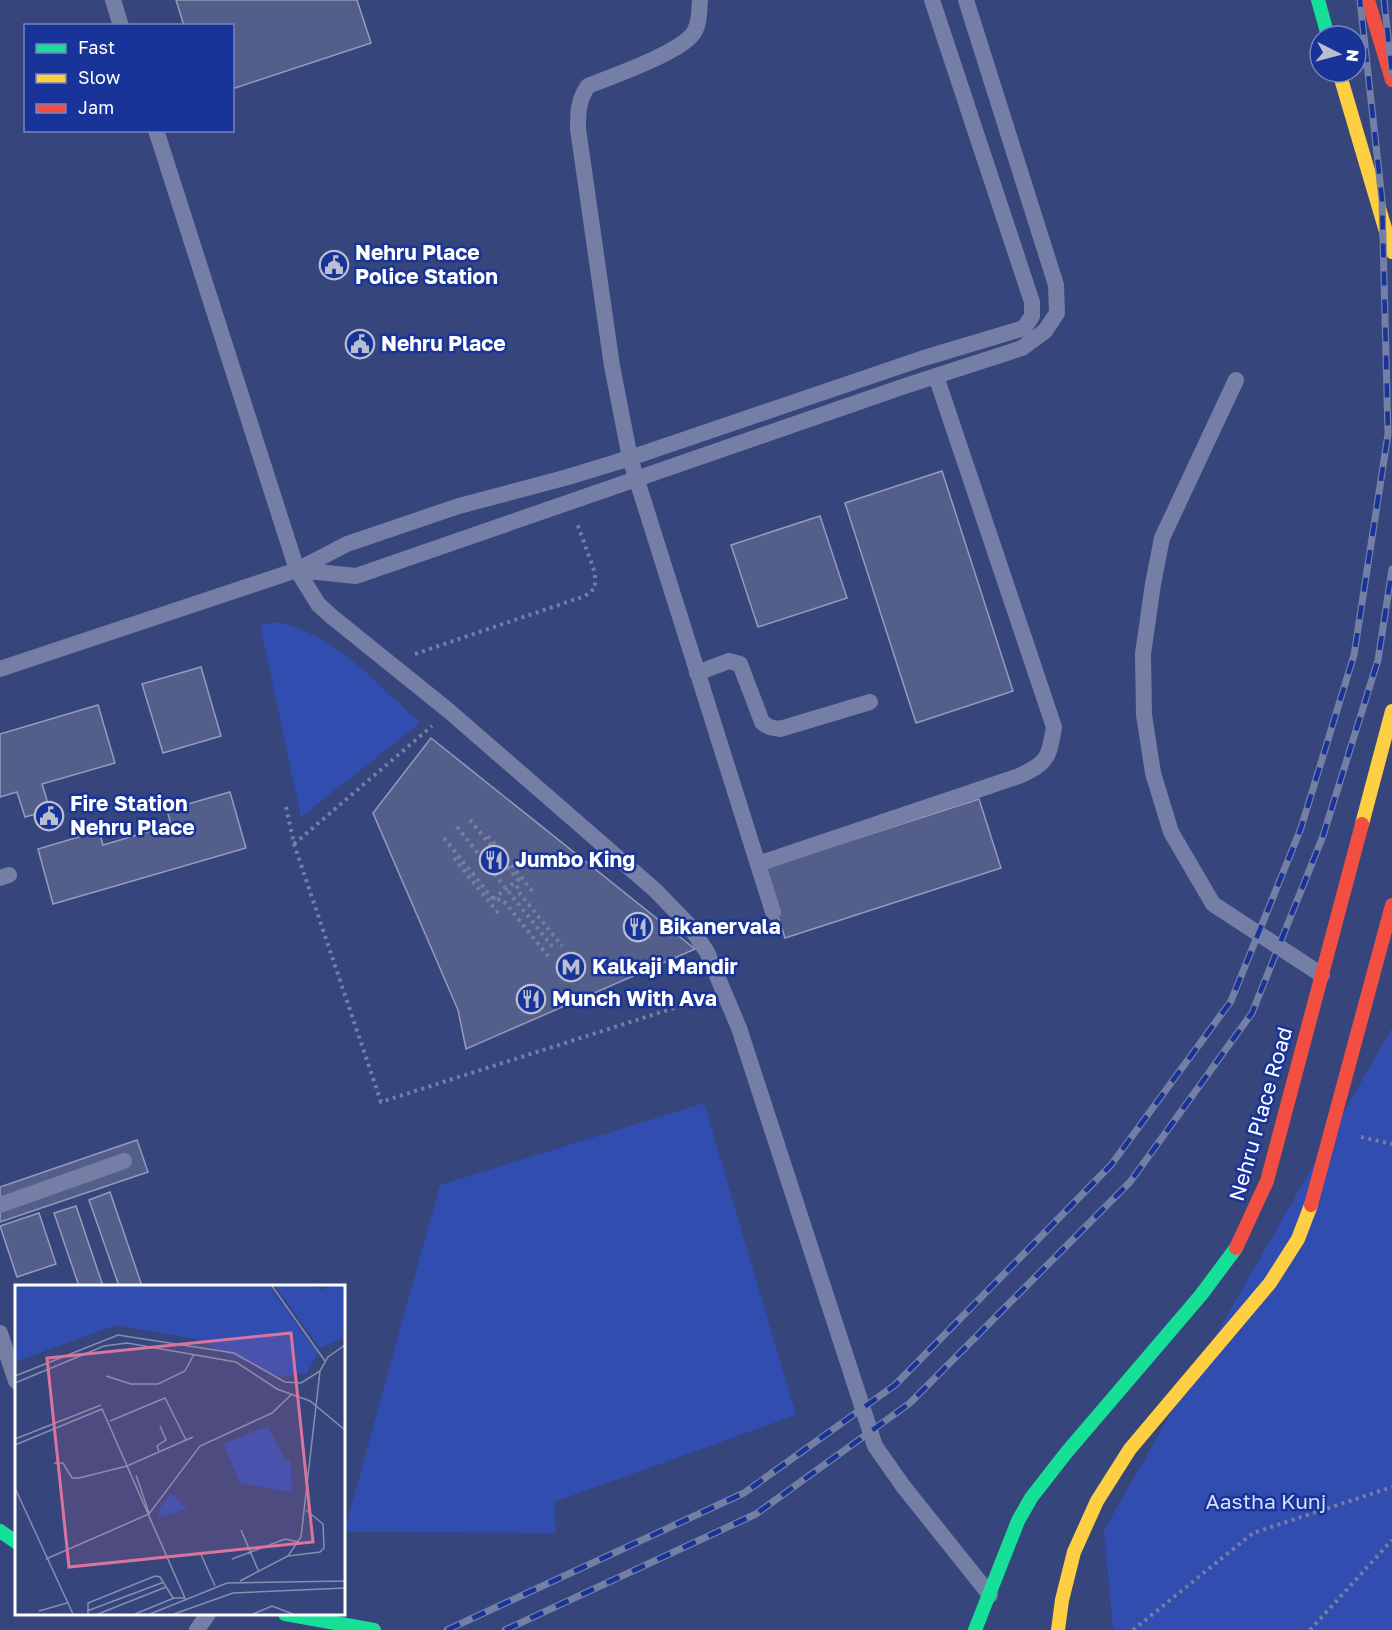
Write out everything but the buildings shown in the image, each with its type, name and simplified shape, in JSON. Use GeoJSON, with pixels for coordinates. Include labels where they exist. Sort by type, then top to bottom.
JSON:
{"type":"FeatureCollection","features":[{"type":"Feature","properties":{"kind":"street"},"geometry":{"type":"LineString","coordinates":[[1318,0],[1325,24]]}},
{"type":"Feature","properties":{"kind":"street"},"geometry":{"type":"LineString","coordinates":[[1368,0],[1392,80]]}},
{"type":"Feature","properties":{"kind":"street"},"geometry":{"type":"LineString","coordinates":[[1343,84],[1392,252]]}},
{"type":"Feature","properties":{"kind":"street","name":"Nehru Place Road"},"geometry":{"type":"LineString","coordinates":[[975,1630],[1018,1521],[1031,1498],[1066,1452],[1201,1295],[1238,1245],[1267,1181],[1392,711]]}},
{"type":"Feature","properties":{"kind":"street"},"geometry":{"type":"LineString","coordinates":[[1058,1630],[1062,1600],[1074,1552],[1097,1501],[1130,1449],[1270,1283],[1298,1239],[1315,1194],[1392,904]]}},
{"type":"Feature","properties":{"kind":"street"},"geometry":{"type":"LineString","coordinates":[[291,1615],[374,1630]]}},
{"type":"Feature","properties":{"kind":"lane"},"geometry":{"type":"LineString","coordinates":[[113,0],[121,24]]}},
{"type":"Feature","properties":{"kind":"lane"},"geometry":{"type":"LineString","coordinates":[[700,0],[699,18],[693,34],[678,47],[588,86],[581,96],[578,112],[612,366],[635,479],[773,912]]}},
{"type":"Feature","properties":{"kind":"lane"},"geometry":{"type":"LineString","coordinates":[[0,669],[297,570],[347,544],[459,506],[630,458],[924,358],[1024,328],[1032,316],[1032,302],[932,0]]}},
{"type":"Feature","properties":{"kind":"lane"},"geometry":{"type":"LineString","coordinates":[[297,570],[356,576],[1023,348],[1045,331],[1057,313],[1056,285],[966,0]]}},
{"type":"Feature","properties":{"kind":"lane"},"geometry":{"type":"LineString","coordinates":[[157,132],[297,570],[318,604],[449,711],[656,890],[688,924],[707,952],[725,992],[778,1145],[875,1446],[903,1486],[990,1595]]}},
{"type":"Feature","properties":{"kind":"lane"},"geometry":{"type":"LineString","coordinates":[[758,864],[1019,776],[1036,768],[1050,753],[1054,727],[936,376]]}},
{"type":"Feature","properties":{"kind":"lane"},"geometry":{"type":"LineString","coordinates":[[1236,380],[1162,538],[1143,654],[1144,715],[1153,773],[1171,832],[1213,904],[1322,975]]}},
{"type":"Feature","properties":{"kind":"lane"},"geometry":{"type":"LineString","coordinates":[[697,673],[729,661],[740,664],[762,722],[772,728],[780,729],[870,702]]}},
{"type":"Feature","properties":{"kind":"lane"},"geometry":{"type":"LineString","coordinates":[[0,1205],[124,1161]]}},
{"type":"Feature","properties":{"kind":"lane"},"geometry":{"type":"LineString","coordinates":[[0,1333],[15,1378]]}},
{"type":"Feature","properties":{"kind":"lane"},"geometry":{"type":"LineString","coordinates":[[8,1537],[15,1519]]}},
{"type":"Feature","properties":{"kind":"lane"},"geometry":{"type":"LineString","coordinates":[[197,1630],[207,1615]]}},
{"type":"Feature","properties":{"kind":"path"},"geometry":{"type":"LineString","coordinates":[[389,663],[585,596],[595,588],[595,573],[576,520],[570,515],[548,509]]}},
{"type":"Feature","properties":{"kind":"path"},"geometry":{"type":"LineString","coordinates":[[294,844],[449,711]]}},
{"type":"Feature","properties":{"kind":"path"},"geometry":{"type":"LineString","coordinates":[[286,807],[294,844],[381,1102],[725,992]]}},
{"type":"Feature","properties":{"kind":"path"},"geometry":{"type":"LineString","coordinates":[[470,820],[517,878],[517,890],[562,946]]}},
{"type":"Feature","properties":{"kind":"path"},"geometry":{"type":"LineString","coordinates":[[457,827],[555,950]]}},
{"type":"Feature","properties":{"kind":"path"},"geometry":{"type":"LineString","coordinates":[[488,836],[533,892]]}},
{"type":"Feature","properties":{"kind":"path"},"geometry":{"type":"LineString","coordinates":[[444,838],[493,899],[503,900],[548,956]]}},
{"type":"Feature","properties":{"kind":"path"},"geometry":{"type":"LineString","coordinates":[[454,858],[499,914]]}},
{"type":"Feature","properties":{"kind":"path"},"geometry":{"type":"LineString","coordinates":[[493,899],[517,878]]}},
{"type":"Feature","properties":{"kind":"path"},"geometry":{"type":"LineString","coordinates":[[1133,1630],[1253,1533],[1392,1487]]}},
{"type":"Feature","properties":{"kind":"path"},"geometry":{"type":"LineString","coordinates":[[1310,1630],[1392,1540]]}},
{"type":"Feature","properties":{"kind":"green space"},"geometry":{"type":"Polygon","coordinates":[[[278,622],[299,628],[337,649],[420,723],[301,817],[260,625],[278,622]]]}},
{"type":"Feature","properties":{"kind":"green space","name":"Aastha Kunj"},"geometry":{"type":"Polygon","coordinates":[[[1392,1028],[1392,1630],[1113,1630],[1104,1530],[1392,1028]]]}},
{"type":"Feature","properties":{"kind":"green space"},"geometry":{"type":"Polygon","coordinates":[[[704,1103],[796,1415],[554,1502],[556,1533],[345,1532],[440,1185],[704,1103]]]}},
{"type":"Feature","properties":{"kind":"railway"},"geometry":{"type":"LineString","coordinates":[[447,1630],[744,1493],[895,1385],[1111,1165],[1231,1001],[1301,828],[1354,655],[1388,434],[1382,200],[1360,0]]}},
{"type":"Feature","properties":{"kind":"railway"},"geometry":{"type":"LineString","coordinates":[[1384,0],[1392,73]]}},
{"type":"Feature","properties":{"kind":"railway"},"geometry":{"type":"LineString","coordinates":[[505,1630],[756,1514],[910,1403],[1130,1182],[1252,1013],[1323,836],[1378,660],[1392,569]]}},
{"type":"Feature","properties":{"kind":"traffic: fast"},"geometry":{"type":"LineString","coordinates":[[1318,0],[1325,24]]}},
{"type":"Feature","properties":{"kind":"traffic: fast"},"geometry":{"type":"LineString","coordinates":[[975,1630],[1018,1521],[1031,1498],[1066,1453],[1201,1295],[1236,1248]]}},
{"type":"Feature","properties":{"kind":"traffic: fast"},"geometry":{"type":"LineString","coordinates":[[0,1531],[15,1541]]}},
{"type":"Feature","properties":{"kind":"traffic: fast"},"geometry":{"type":"LineString","coordinates":[[291,1615],[374,1630]]}},
{"type":"Feature","properties":{"kind":"traffic: slow"},"geometry":{"type":"LineString","coordinates":[[1343,84],[1392,252]]}},
{"type":"Feature","properties":{"kind":"traffic: slow"},"geometry":{"type":"LineString","coordinates":[[1362,824],[1392,711]]}},
{"type":"Feature","properties":{"kind":"traffic: slow"},"geometry":{"type":"LineString","coordinates":[[1058,1630],[1062,1600],[1074,1552],[1097,1501],[1130,1449],[1270,1283],[1298,1239],[1311,1205]]}},
{"type":"Feature","properties":{"kind":"traffic: jam"},"geometry":{"type":"LineString","coordinates":[[1368,0],[1392,80]]}},
{"type":"Feature","properties":{"kind":"traffic: jam"},"geometry":{"type":"LineString","coordinates":[[1236,1248],[1267,1181],[1362,824]]}},
{"type":"Feature","properties":{"kind":"traffic: jam"},"geometry":{"type":"LineString","coordinates":[[1311,1205],[1392,905]]}},
{"type":"Feature","properties":{"kind":"place","name":"Nehru Place Police Station"},"geometry":{"type":"Point","coordinates":[334,265]}},
{"type":"Feature","properties":{"kind":"place","name":"Nehru Place"},"geometry":{"type":"Point","coordinates":[360,344]}},
{"type":"Feature","properties":{"kind":"place","name":"Fire Station Nehru Place"},"geometry":{"type":"Point","coordinates":[49,816]}},
{"type":"Feature","properties":{"kind":"place","name":"Jumbo King"},"geometry":{"type":"Point","coordinates":[494,860]}},
{"type":"Feature","properties":{"kind":"place","name":"Bikanervala"},"geometry":{"type":"Point","coordinates":[638,927]}},
{"type":"Feature","properties":{"kind":"place","name":"Kalkaji Mandir"},"geometry":{"type":"Point","coordinates":[571,967]}},
{"type":"Feature","properties":{"kind":"place","name":"Munch With Ava"},"geometry":{"type":"Point","coordinates":[531,999]}}]}
